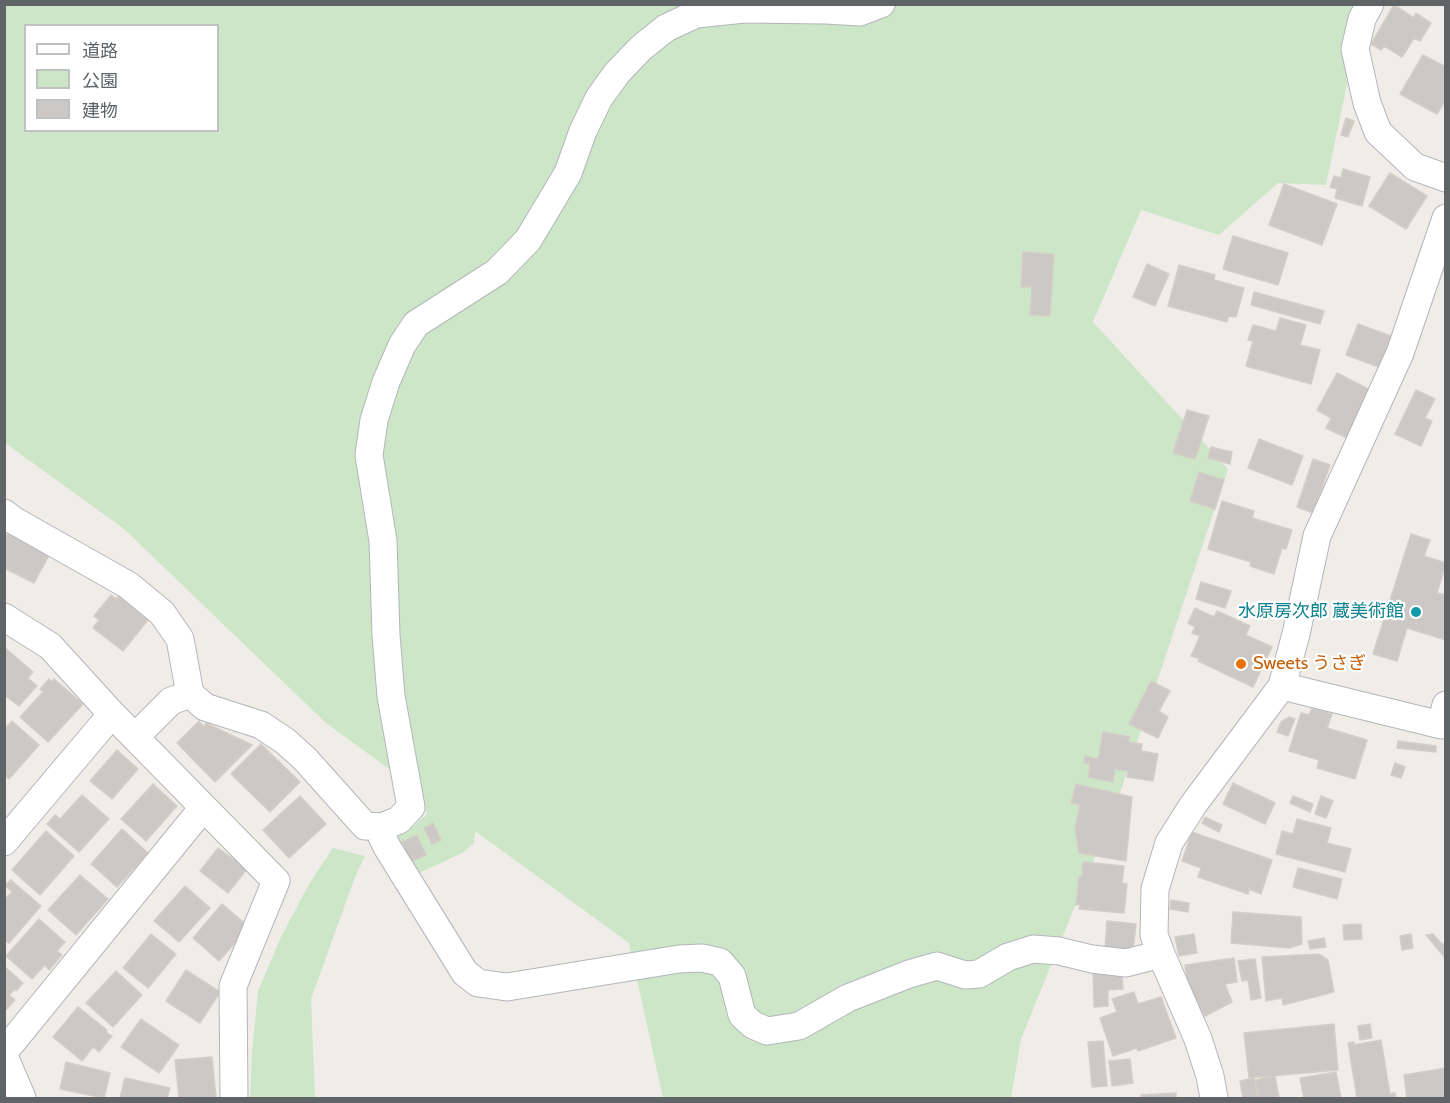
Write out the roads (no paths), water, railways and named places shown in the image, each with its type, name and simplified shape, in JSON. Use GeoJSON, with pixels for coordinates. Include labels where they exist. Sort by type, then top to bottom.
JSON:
{"type":"FeatureCollection","features":[{"type":"Feature","properties":{"kind":"street"},"geometry":{"type":"LineString","coordinates":[[4,513],[128,585],[162,613],[180,639],[190,694],[205,707],[261,725],[285,741],[305,759],[365,826],[382,827],[399,820],[411,807],[391,696],[386,635],[383,541],[369,455],[374,420],[386,382],[402,345],[416,324],[497,273],[528,240],[568,173],[599,98],[617,73],[641,48],[666,28],[696,15],[744,9],[860,12],[881,4]]}},
{"type":"Feature","properties":{"kind":"street"},"geometry":{"type":"LineString","coordinates":[[1370,4],[1362,19],[1355,49],[1367,103],[1378,132],[1415,167],[1446,178]]}},
{"type":"Feature","properties":{"kind":"street"},"geometry":{"type":"LineString","coordinates":[[1214,1098],[1210,1076],[1198,1039],[1154,935],[1155,889],[1169,843],[1193,805],[1282,686],[1296,634],[1317,536],[1400,353],[1446,218]]}},
{"type":"Feature","properties":{"kind":"street"},"geometry":{"type":"LineString","coordinates":[[4,617],[50,646],[112,714],[276,881],[233,986],[234,1098]]}},
{"type":"Feature","properties":{"kind":"street"},"geometry":{"type":"LineString","coordinates":[[1282,686],[1441,725],[1446,705]]}},
{"type":"Feature","properties":{"kind":"street"},"geometry":{"type":"LineString","coordinates":[[135,737],[171,701],[190,694]]}},
{"type":"Feature","properties":{"kind":"street"},"geometry":{"type":"LineString","coordinates":[[4,842],[112,714]]}},
{"type":"Feature","properties":{"kind":"street"},"geometry":{"type":"LineString","coordinates":[[22,1098],[4,1054],[203,808]]}},
{"type":"Feature","properties":{"kind":"street"},"geometry":{"type":"LineString","coordinates":[[382,827],[382,837],[387,847],[465,973],[478,983],[507,987],[679,959],[702,958],[720,962],[732,976],[742,1015],[753,1025],[766,1031],[799,1026],[848,998],[909,974],[937,966],[965,975],[979,974],[1008,957],[1033,949],[1059,951],[1092,959],[1126,963],[1161,954]]}},
{"type":"Feature","properties":{"kind":"place","name":"水原房次郎 蔵美術館"},"geometry":{"type":"Point","coordinates":[1416,612]}},
{"type":"Feature","properties":{"kind":"place","name":"Sweets うさぎ"},"geometry":{"type":"Point","coordinates":[1241,664]}}]}
